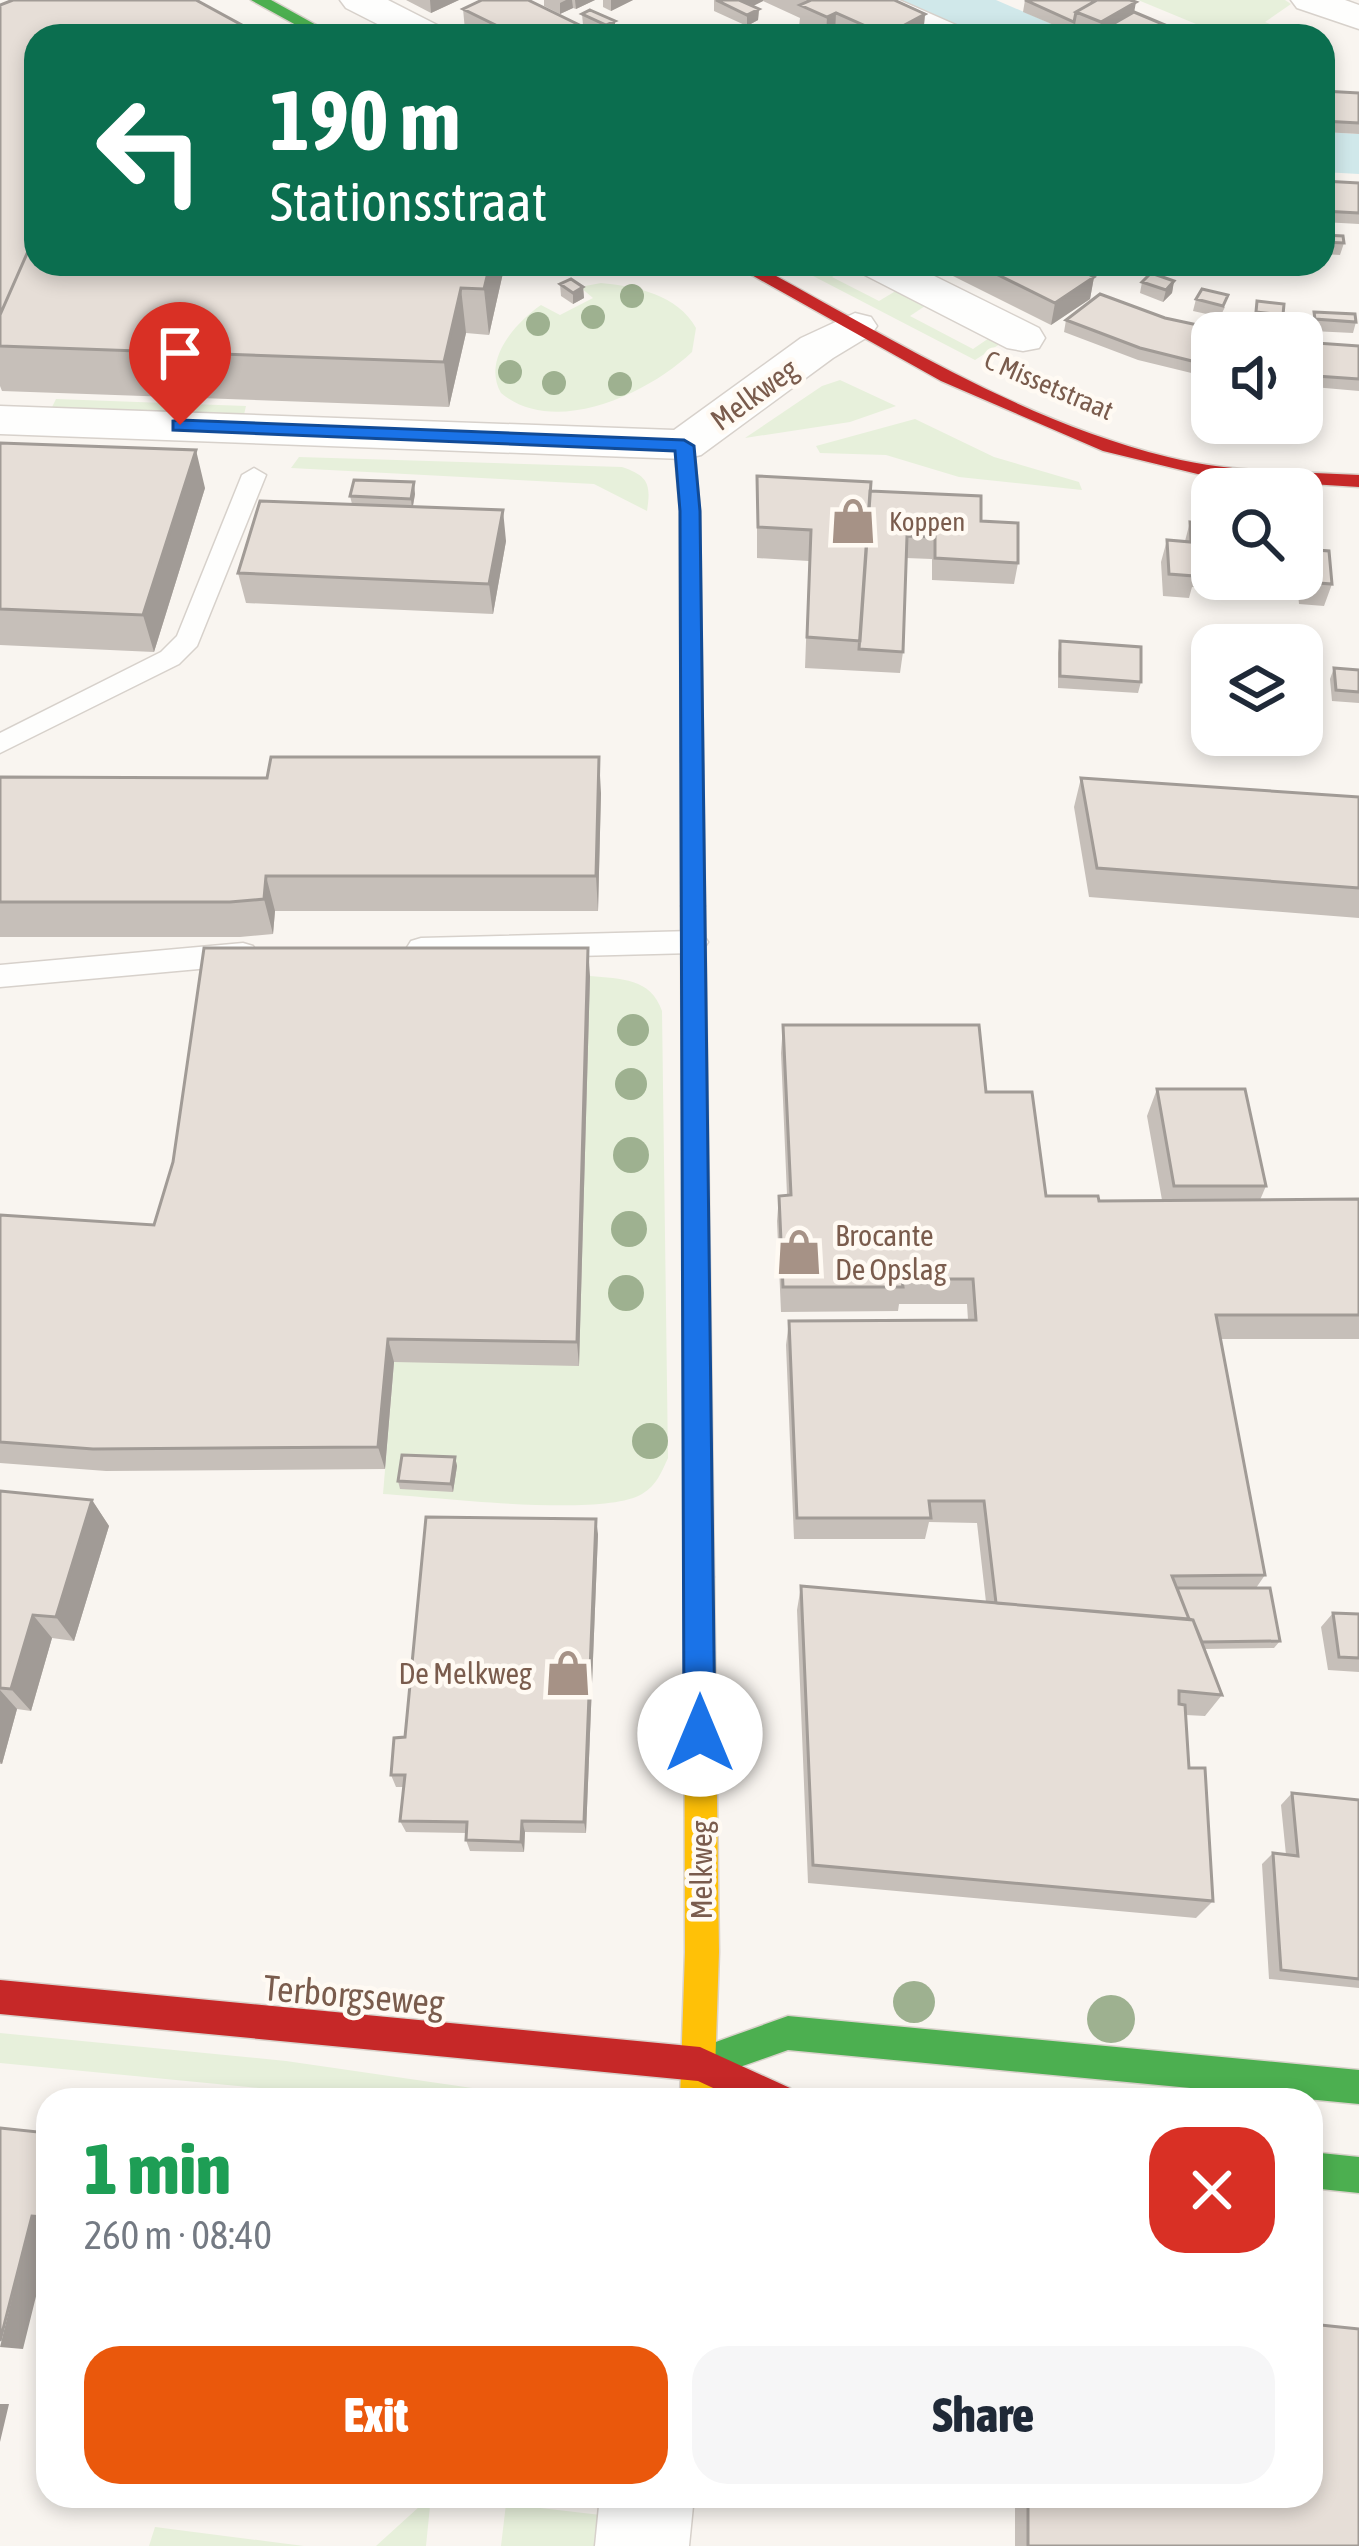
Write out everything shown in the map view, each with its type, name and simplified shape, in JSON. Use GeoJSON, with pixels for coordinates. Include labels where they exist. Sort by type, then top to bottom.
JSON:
{"type":"FeatureCollection","features":[{"type":"Feature","properties":{"kind":"street"},"geometry":{"type":"LineString","coordinates":[[259,0],[305,24]]}},
{"type":"Feature","properties":{"kind":"street"},"geometry":{"type":"LineString","coordinates":[[359,0],[407,24]]}},
{"type":"Feature","properties":{"kind":"street"},"geometry":{"type":"LineString","coordinates":[[868,0],[923,24]]}},
{"type":"Feature","properties":{"kind":"street"},"geometry":{"type":"LineString","coordinates":[[1310,0],[1359,18]]}},
{"type":"Feature","properties":{"kind":"street"},"geometry":{"type":"LineString","coordinates":[[456,24],[468,18]]}},
{"type":"Feature","properties":{"kind":"street","name":"C Missetstraat"},"geometry":{"type":"LineString","coordinates":[[763,276],[1011,404],[1161,461],[1213,472],[1359,482]]}},
{"type":"Feature","properties":{"kind":"street"},"geometry":{"type":"LineString","coordinates":[[900,276],[1023,338]]}},
{"type":"Feature","properties":{"kind":"street","name":"Melkweg"},"geometry":{"type":"LineString","coordinates":[[698,2088],[690,511],[684,446],[817,348],[855,326]]}},
{"type":"Feature","properties":{"kind":"street"},"geometry":{"type":"LineString","coordinates":[[0,419],[684,446]]}},
{"type":"Feature","properties":{"kind":"street","name":"Terborgseweg"},"geometry":{"type":"LineString","coordinates":[[0,1997],[700,2064],[752,2088]]}},
{"type":"Feature","properties":{"kind":"street","name":"Terborgseweg"},"geometry":{"type":"LineString","coordinates":[[700,2064],[788,2032],[1359,2087]]}},
{"type":"Feature","properties":{"kind":"street"},"geometry":{"type":"LineString","coordinates":[[1323,2171],[1359,2175]]}},
{"type":"Feature","properties":{"kind":"street"},"geometry":{"type":"LineString","coordinates":[[641,2546],[646,2508]]}},
{"type":"Feature","properties":{"kind":"lane"},"geometry":{"type":"LineString","coordinates":[[0,744],[170,658],[188,640],[254,475]]}},
{"type":"Feature","properties":{"kind":"lane"},"geometry":{"type":"LineString","coordinates":[[391,950],[693,943]]}},
{"type":"Feature","properties":{"kind":"lane"},"geometry":{"type":"LineString","coordinates":[[0,976],[275,952]]}},
{"type":"Feature","properties":{"kind":"green space"},"geometry":{"type":"Polygon","coordinates":[[[1138,0],[1285,0],[1291,4],[1265,22],[1270,24],[1196,24],[1138,0]]]}},
{"type":"Feature","properties":{"kind":"green space"},"geometry":{"type":"Polygon","coordinates":[[[813,276],[833,276],[879,301],[899,289],[928,304],[910,316],[973,349],[992,336],[1003,342],[975,360],[813,276]]]}},
{"type":"Feature","properties":{"kind":"green space"},"geometry":{"type":"Polygon","coordinates":[[[601,283],[642,290],[678,307],[696,328],[692,352],[627,395],[574,411],[523,406],[501,393],[496,380],[498,355],[521,322],[541,305],[560,315],[593,298],[580,287],[601,283]]]}},
{"type":"Feature","properties":{"kind":"green space"},"geometry":{"type":"Polygon","coordinates":[[[840,380],[896,406],[850,422],[745,438],[822,386],[840,380]]]}},
{"type":"Feature","properties":{"kind":"green space"},"geometry":{"type":"Polygon","coordinates":[[[56,399],[246,406],[243,419],[50,411],[56,399]]]}},
{"type":"Feature","properties":{"kind":"green space"},"geometry":{"type":"Polygon","coordinates":[[[915,419],[994,457],[1079,482],[1082,490],[959,477],[886,455],[820,453],[816,446],[915,419]]]}},
{"type":"Feature","properties":{"kind":"green space"},"geometry":{"type":"Polygon","coordinates":[[[299,457],[622,467],[646,483],[647,511],[594,484],[291,468],[299,457]]]}},
{"type":"Feature","properties":{"kind":"green space"},"geometry":{"type":"Polygon","coordinates":[[[590,976],[643,986],[662,1011],[668,1458],[658,1478],[642,1494],[592,1505],[383,1494],[394,1362],[590,976]]]}},
{"type":"Feature","properties":{"kind":"green space"},"geometry":{"type":"Polygon","coordinates":[[[0,2033],[286,2061],[472,2088],[258,2088],[0,2063],[0,2033]]]}},
{"type":"Feature","properties":{"kind":"green space"},"geometry":{"type":"Polygon","coordinates":[[[418,2508],[430,2508],[426,2546],[376,2546],[418,2508]]]}},
{"type":"Feature","properties":{"kind":"green space"},"geometry":{"type":"Polygon","coordinates":[[[506,2508],[601,2515],[598,2546],[501,2546],[506,2508]]]}},
{"type":"Feature","properties":{"kind":"green space"},"geometry":{"type":"Polygon","coordinates":[[[155,2527],[304,2546],[149,2546],[155,2527]]]}},
{"type":"Feature","properties":{"kind":"water"},"geometry":{"type":"Polygon","coordinates":[[[893,0],[996,0],[1052,24],[948,24],[893,0]]]}},
{"type":"Feature","properties":{"kind":"water"},"geometry":{"type":"Polygon","coordinates":[[[1335,133],[1359,134],[1359,174],[1335,173],[1335,133]]]}},
{"type":"Feature","properties":{"kind":"building"},"geometry":{"type":"Polygon","coordinates":[[[13,0],[196,0],[240,24],[24,24],[24,260],[0,315],[0,5],[13,0]]]}},
{"type":"Feature","properties":{"kind":"building"},"geometry":{"type":"Polygon","coordinates":[[[482,0],[528,0],[577,24],[494,24],[463,9],[482,0]]]}},
{"type":"Feature","properties":{"kind":"building"},"geometry":{"type":"Polygon","coordinates":[[[716,0],[743,0],[759,9],[747,15],[716,0]]]}},
{"type":"Feature","properties":{"kind":"building"},"geometry":{"type":"Polygon","coordinates":[[[894,0],[925,14],[906,24],[861,24],[800,5],[894,0]]]}},
{"type":"Feature","properties":{"kind":"building"},"geometry":{"type":"Polygon","coordinates":[[[1025,0],[1097,0],[1076,12],[1074,22],[1025,0]]]}},
{"type":"Feature","properties":{"kind":"building"},"geometry":{"type":"Polygon","coordinates":[[[1097,0],[1136,2],[1101,22],[1076,12],[1097,0]]]}},
{"type":"Feature","properties":{"kind":"building"},"geometry":{"type":"Polygon","coordinates":[[[590,10],[615,21],[604,24],[582,14],[590,10]]]}},
{"type":"Feature","properties":{"kind":"building"},"geometry":{"type":"Polygon","coordinates":[[[1134,12],[1162,24],[1113,24],[1134,12]]]}},
{"type":"Feature","properties":{"kind":"building"},"geometry":{"type":"Polygon","coordinates":[[[1335,92],[1359,93],[1359,123],[1335,122],[1335,92]]]}},
{"type":"Feature","properties":{"kind":"building"},"geometry":{"type":"Polygon","coordinates":[[[1335,182],[1359,183],[1359,213],[1335,212],[1335,182]]]}},
{"type":"Feature","properties":{"kind":"building"},"geometry":{"type":"Polygon","coordinates":[[[24,260],[24,276],[487,276],[484,289],[461,288],[444,362],[0,346],[0,315],[24,260]]]}},
{"type":"Feature","properties":{"kind":"building"},"geometry":{"type":"Polygon","coordinates":[[[1000,276],[1094,277],[1055,303],[1000,276]]]}},
{"type":"Feature","properties":{"kind":"building"},"geometry":{"type":"Polygon","coordinates":[[[1148,276],[1174,281],[1166,290],[1142,282],[1148,276]]]}},
{"type":"Feature","properties":{"kind":"building"},"geometry":{"type":"Polygon","coordinates":[[[571,279],[583,287],[573,293],[560,284],[571,279]]]}},
{"type":"Feature","properties":{"kind":"building"},"geometry":{"type":"Polygon","coordinates":[[[1202,289],[1228,295],[1223,306],[1196,299],[1202,289]]]}},
{"type":"Feature","properties":{"kind":"building"},"geometry":{"type":"Polygon","coordinates":[[[1100,294],[1191,324],[1191,361],[1140,348],[1066,320],[1100,294]]]}},
{"type":"Feature","properties":{"kind":"building"},"geometry":{"type":"Polygon","coordinates":[[[1257,301],[1284,304],[1283,312],[1256,312],[1257,301]]]}},
{"type":"Feature","properties":{"kind":"building"},"geometry":{"type":"Polygon","coordinates":[[[1323,312],[1355,314],[1356,322],[1323,320],[1323,312]]]}},
{"type":"Feature","properties":{"kind":"building"},"geometry":{"type":"Polygon","coordinates":[[[1323,343],[1359,346],[1359,379],[1323,376],[1323,343]]]}},
{"type":"Feature","properties":{"kind":"building"},"geometry":{"type":"Polygon","coordinates":[[[0,443],[196,450],[143,615],[0,609],[0,443]]]}},
{"type":"Feature","properties":{"kind":"building"},"geometry":{"type":"Polygon","coordinates":[[[757,476],[871,482],[860,641],[807,637],[811,530],[758,527],[757,476]]]}},
{"type":"Feature","properties":{"kind":"building"},"geometry":{"type":"Polygon","coordinates":[[[354,480],[414,482],[411,499],[350,496],[354,480]]]}},
{"type":"Feature","properties":{"kind":"building"},"geometry":{"type":"Polygon","coordinates":[[[870,491],[981,496],[981,521],[1018,523],[1018,563],[935,558],[935,537],[907,536],[903,652],[859,649],[870,491]]]}},
{"type":"Feature","properties":{"kind":"building"},"geometry":{"type":"Polygon","coordinates":[[[260,501],[503,510],[489,584],[238,573],[260,501]]]}},
{"type":"Feature","properties":{"kind":"building"},"geometry":{"type":"Polygon","coordinates":[[[1167,540],[1191,542],[1191,576],[1169,574],[1167,540]]]}},
{"type":"Feature","properties":{"kind":"building"},"geometry":{"type":"Polygon","coordinates":[[[1323,551],[1329,551],[1332,584],[1323,583],[1323,551]]]}},
{"type":"Feature","properties":{"kind":"building"},"geometry":{"type":"Polygon","coordinates":[[[1060,641],[1141,647],[1141,682],[1060,676],[1060,641]]]}},
{"type":"Feature","properties":{"kind":"building"},"geometry":{"type":"Polygon","coordinates":[[[1334,668],[1359,670],[1359,692],[1336,690],[1334,668]]]}},
{"type":"Feature","properties":{"kind":"building"},"geometry":{"type":"Polygon","coordinates":[[[271,757],[599,757],[596,876],[266,876],[264,899],[0,902],[0,777],[267,778],[271,757]]]}},
{"type":"Feature","properties":{"kind":"building"},"geometry":{"type":"Polygon","coordinates":[[[1081,778],[1359,797],[1359,888],[1097,868],[1081,778]]]}},
{"type":"Feature","properties":{"kind":"building"},"geometry":{"type":"Polygon","coordinates":[[[204,948],[588,948],[577,1342],[388,1339],[378,1447],[93,1449],[0,1442],[0,1215],[154,1225],[173,1162],[204,948]]]}},
{"type":"Feature","properties":{"kind":"building"},"geometry":{"type":"Polygon","coordinates":[[[783,1025],[979,1025],[986,1092],[1032,1092],[1046,1196],[1098,1196],[1099,1201],[1359,1199],[1359,1315],[1216,1315],[1265,1575],[1172,1576],[1189,1619],[996,1603],[984,1501],[929,1501],[931,1518],[797,1518],[789,1321],[976,1320],[973,1279],[902,1279],[903,1287],[783,1287],[779,1196],[791,1195],[783,1025]]]}},
{"type":"Feature","properties":{"kind":"building"},"geometry":{"type":"Polygon","coordinates":[[[1157,1089],[1245,1089],[1266,1186],[1174,1186],[1157,1089]]]}},
{"type":"Feature","properties":{"kind":"building"},"geometry":{"type":"Polygon","coordinates":[[[402,1455],[455,1457],[451,1484],[398,1481],[402,1455]]]}},
{"type":"Feature","properties":{"kind":"building"},"geometry":{"type":"Polygon","coordinates":[[[0,1491],[92,1500],[56,1617],[33,1615],[11,1689],[0,1688],[0,1491]]]}},
{"type":"Feature","properties":{"kind":"building"},"geometry":{"type":"Polygon","coordinates":[[[426,1517],[596,1519],[584,1822],[522,1821],[521,1842],[466,1840],[467,1822],[400,1821],[405,1775],[391,1775],[394,1738],[405,1737],[426,1517]]]}},
{"type":"Feature","properties":{"kind":"building"},"geometry":{"type":"Polygon","coordinates":[[[801,1586],[1193,1620],[1222,1695],[1179,1691],[1179,1704],[1185,1705],[1189,1768],[1205,1768],[1213,1901],[813,1865],[801,1586]]]}},
{"type":"Feature","properties":{"kind":"building"},"geometry":{"type":"Polygon","coordinates":[[[1177,1588],[1270,1588],[1280,1641],[1202,1642],[1177,1588]]]}},
{"type":"Feature","properties":{"kind":"building"},"geometry":{"type":"Polygon","coordinates":[[[1333,1613],[1359,1614],[1359,1658],[1339,1657],[1333,1613]]]}},
{"type":"Feature","properties":{"kind":"building"},"geometry":{"type":"Polygon","coordinates":[[[1292,1793],[1359,1800],[1359,1979],[1281,1970],[1273,1853],[1298,1856],[1292,1793]]]}},
{"type":"Feature","properties":{"kind":"building"},"geometry":{"type":"Polygon","coordinates":[[[0,2128],[36,2132],[36,2216],[32,2216],[0,2341],[0,2128]]]}},
{"type":"Feature","properties":{"kind":"building"},"geometry":{"type":"Polygon","coordinates":[[[1323,2325],[1359,2329],[1359,2546],[1028,2546],[1028,2508],[1323,2508],[1323,2325]]]}},
{"type":"Feature","properties":{"kind":"traffic: fast"},"geometry":{"type":"LineString","coordinates":[[259,0],[305,24]]}},
{"type":"Feature","properties":{"kind":"traffic: fast"},"geometry":{"type":"LineString","coordinates":[[684,445],[690,511],[693,906]]}},
{"type":"Feature","properties":{"kind":"traffic: fast"},"geometry":{"type":"LineString","coordinates":[[700,2064],[788,2033],[1359,2087]]}},
{"type":"Feature","properties":{"kind":"traffic: fast"},"geometry":{"type":"LineString","coordinates":[[1323,2171],[1359,2175]]}},
{"type":"Feature","properties":{"kind":"traffic: slow"},"geometry":{"type":"LineString","coordinates":[[697,2088],[702,1952],[699,1577]]}},
{"type":"Feature","properties":{"kind":"traffic: jam"},"geometry":{"type":"LineString","coordinates":[[763,276],[948,377],[1110,447],[1214,472],[1359,481]]}},
{"type":"Feature","properties":{"kind":"traffic: jam"},"geometry":{"type":"LineString","coordinates":[[693,906],[699,1577]]}},
{"type":"Feature","properties":{"kind":"traffic: jam"},"geometry":{"type":"LineString","coordinates":[[0,1997],[700,2064],[752,2088]]}},
{"type":"Feature","properties":{"kind":"place","name":"Koppen"},"geometry":{"type":"Point","coordinates":[853,521]}},
{"type":"Feature","properties":{"kind":"place","name":"Brocante De Opslag"},"geometry":{"type":"Point","coordinates":[799,1252]}},
{"type":"Feature","properties":{"kind":"place","name":"De Melkweg"},"geometry":{"type":"Point","coordinates":[568,1673]}},
{"type":"Feature","properties":{"kind":"route"},"geometry":{"type":"LineString","coordinates":[[180,425],[684,446],[690,511],[700,1734]]}}]}
